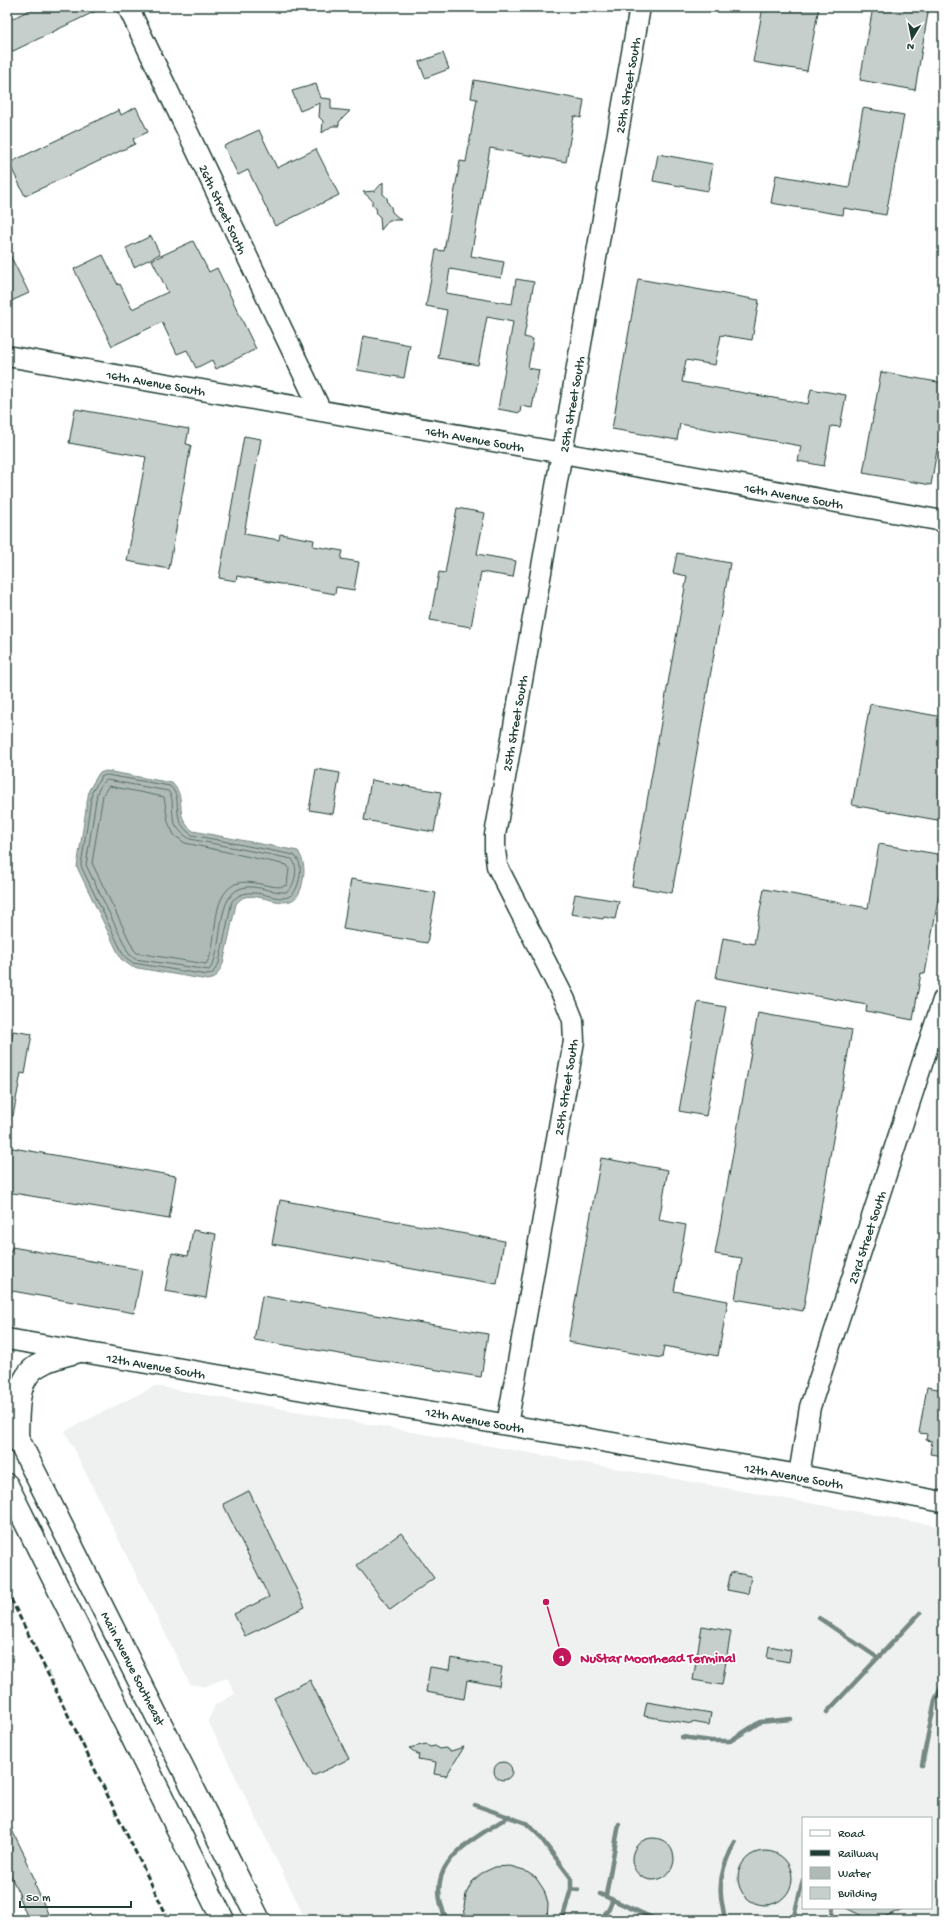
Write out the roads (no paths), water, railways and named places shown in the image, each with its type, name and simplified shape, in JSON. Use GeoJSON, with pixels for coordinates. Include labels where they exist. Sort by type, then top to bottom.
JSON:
{"type":"FeatureCollection","features":[{"type":"Feature","properties":{"kind":"main road"},"geometry":{"type":"LineString","coordinates":[[12,1427],[20,1393],[29,1372],[41,1364],[76,1352]]}},
{"type":"Feature","properties":{"kind":"main road","name":"Main Avenue Southeast"},"geometry":{"type":"LineString","coordinates":[[12,1427],[259,1920]]}},
{"type":"Feature","properties":{"kind":"main road"},"geometry":{"type":"LineString","coordinates":[[7,1485],[223,1920]]}},
{"type":"Feature","properties":{"kind":"street","name":"26th Street South"},"geometry":{"type":"LineString","coordinates":[[128,7],[320,411]]}},
{"type":"Feature","properties":{"kind":"street","name":"25th Street South"},"geometry":{"type":"LineString","coordinates":[[507,1424],[574,1041],[573,1020],[565,1000],[497,866],[495,835],[640,7]]}},
{"type":"Feature","properties":{"kind":"street","name":"16th Avenue South"},"geometry":{"type":"LineString","coordinates":[[7,356],[943,521]]}},
{"type":"Feature","properties":{"kind":"street","name":"23rd Street South"},"geometry":{"type":"LineString","coordinates":[[799,1475],[810,1407],[941,1012]]}},
{"type":"Feature","properties":{"kind":"street","name":"12th Avenue South"},"geometry":{"type":"LineString","coordinates":[[7,1340],[507,1424],[799,1475],[943,1502]]}},
{"type":"Feature","properties":{"kind":"water"},"geometry":{"type":"Polygon","coordinates":[[[106,771],[172,783],[180,795],[183,819],[193,831],[298,851],[302,858],[304,865],[304,876],[300,892],[294,899],[288,902],[280,902],[253,896],[245,897],[236,904],[223,964],[215,978],[208,980],[132,967],[121,959],[77,867],[89,790],[99,773],[106,771]]]}},
{"type":"Feature","properties":{"kind":"waterway"},"geometry":{"type":"LineString","coordinates":[[827,1712],[920,1613]]}},
{"type":"Feature","properties":{"kind":"waterway"},"geometry":{"type":"LineString","coordinates":[[819,1618],[878,1658]]}},
{"type":"Feature","properties":{"kind":"waterway"},"geometry":{"type":"LineString","coordinates":[[922,1765],[935,1700],[943,1684]]}},
{"type":"Feature","properties":{"kind":"waterway"},"geometry":{"type":"LineString","coordinates":[[682,1737],[711,1741],[730,1741],[760,1722],[791,1719]]}},
{"type":"Feature","properties":{"kind":"waterway"},"geometry":{"type":"LineString","coordinates":[[475,1805],[526,1823],[537,1833],[571,1878],[571,1889],[562,1920]]}},
{"type":"Feature","properties":{"kind":"waterway"},"geometry":{"type":"LineString","coordinates":[[447,1920],[440,1901],[439,1884],[444,1869],[453,1857],[465,1846],[479,1835],[509,1816]]}},
{"type":"Feature","properties":{"kind":"waterway"},"geometry":{"type":"LineString","coordinates":[[606,1895],[619,1824]]}},
{"type":"Feature","properties":{"kind":"waterway"},"geometry":{"type":"LineString","coordinates":[[724,1920],[721,1898],[721,1881],[726,1861],[735,1842]]}},
{"type":"Feature","properties":{"kind":"waterway"},"geometry":{"type":"LineString","coordinates":[[793,1920],[802,1884]]}},
{"type":"Feature","properties":{"kind":"waterway"},"geometry":{"type":"LineString","coordinates":[[571,1889],[578,1890]]}},
{"type":"Feature","properties":{"kind":"waterway"},"geometry":{"type":"LineString","coordinates":[[600,1894],[657,1920]]}},
{"type":"Feature","properties":{"kind":"waterway"},"geometry":{"type":"LineString","coordinates":[[600,1920],[609,1909],[613,1899]]}},
{"type":"Feature","properties":{"kind":"waterway"},"geometry":{"type":"LineString","coordinates":[[831,1920],[833,1909]]}},
{"type":"Feature","properties":{"kind":"railway"},"geometry":{"type":"LineString","coordinates":[[7,1591],[169,1920]]}},
{"type":"Feature","properties":{"kind":"place","name":"NuStar Moorhead Terminal"},"geometry":{"type":"Point","coordinates":[546,1602]}}]}
